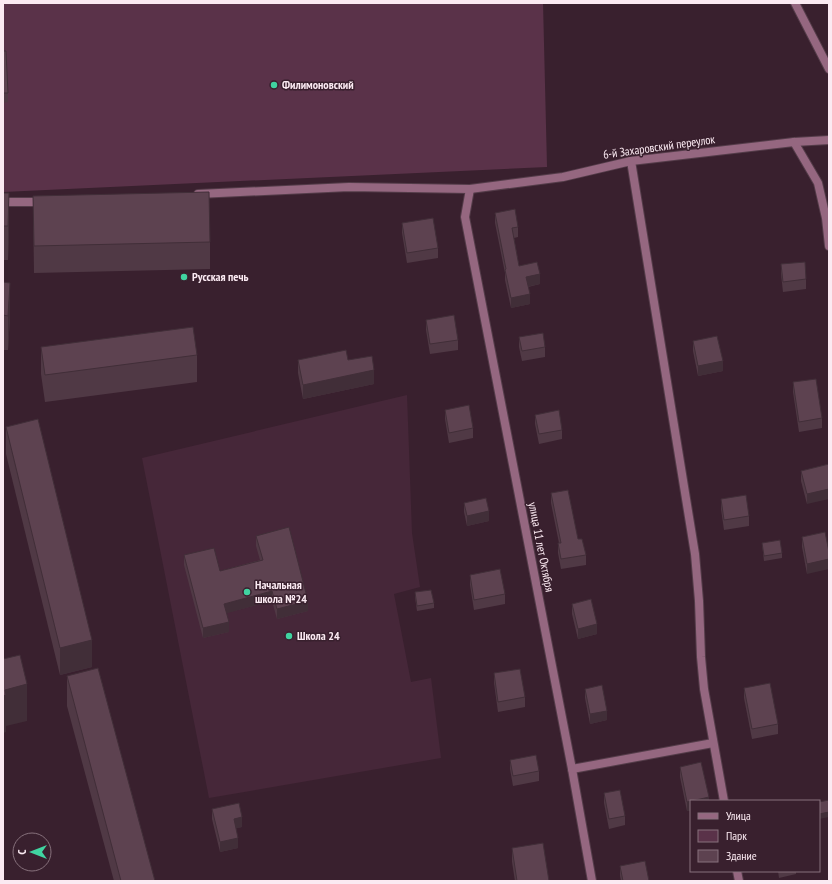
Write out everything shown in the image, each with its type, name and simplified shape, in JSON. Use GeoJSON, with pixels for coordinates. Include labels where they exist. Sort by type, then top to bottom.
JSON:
{"type":"FeatureCollection","features":[{"type":"Feature","properties":{"kind":"street"},"geometry":{"type":"LineString","coordinates":[[795,3],[829,69]]}},
{"type":"Feature","properties":{"kind":"street","name":"6-й Захаровский переулок"},"geometry":{"type":"LineString","coordinates":[[190,195],[349,187],[470,189],[563,177],[630,161],[794,142],[829,140]]}},
{"type":"Feature","properties":{"kind":"street"},"geometry":{"type":"LineString","coordinates":[[794,142],[818,184],[826,218],[829,246]]}},
{"type":"Feature","properties":{"kind":"street"},"geometry":{"type":"LineString","coordinates":[[630,161],[695,554],[704,689],[724,800]]}},
{"type":"Feature","properties":{"kind":"street","name":"улица 11 лет Октября"},"geometry":{"type":"LineString","coordinates":[[470,189],[465,217],[572,769],[592,881]]}},
{"type":"Feature","properties":{"kind":"street"},"geometry":{"type":"LineString","coordinates":[[3,202],[46,202]]}},
{"type":"Feature","properties":{"kind":"street"},"geometry":{"type":"LineString","coordinates":[[572,769],[713,743]]}},
{"type":"Feature","properties":{"kind":"shaded area","name":"Школа 24"},"geometry":{"type":"Polygon","coordinates":[[[407,395],[412,533],[420,587],[394,594],[411,682],[431,678],[441,758],[209,798],[142,458],[407,395]]]}},
{"type":"Feature","properties":{"kind":"green space","name":"Филимоновский"},"geometry":{"type":"Polygon","coordinates":[[[3,3],[543,3],[547,167],[3,192],[3,3]]]}},
{"type":"Feature","properties":{"kind":"building"},"geometry":{"type":"Polygon","coordinates":[[[3,51],[6,51],[8,93],[3,93],[3,51]]]}},
{"type":"Feature","properties":{"kind":"building"},"geometry":{"type":"Polygon","coordinates":[[[209,192],[210,242],[34,246],[33,196],[209,192]]]}},
{"type":"Feature","properties":{"kind":"building"},"geometry":{"type":"Polygon","coordinates":[[[3,193],[9,193],[8,226],[3,226],[3,193]]]}},
{"type":"Feature","properties":{"kind":"building"},"geometry":{"type":"Polygon","coordinates":[[[515,209],[518,227],[512,228],[519,266],[537,262],[540,274],[526,277],[530,294],[511,298],[495,213],[515,209]]]}},
{"type":"Feature","properties":{"kind":"building"},"geometry":{"type":"Polygon","coordinates":[[[433,218],[438,248],[407,253],[402,223],[433,218]]]}},
{"type":"Feature","properties":{"kind":"building"},"geometry":{"type":"Polygon","coordinates":[[[805,262],[806,279],[783,282],[781,264],[805,262]]]}},
{"type":"Feature","properties":{"kind":"building"},"geometry":{"type":"Polygon","coordinates":[[[3,282],[10,283],[8,316],[3,315],[3,282]]]}},
{"type":"Feature","properties":{"kind":"building"},"geometry":{"type":"Polygon","coordinates":[[[454,315],[458,340],[430,344],[426,320],[454,315]]]}},
{"type":"Feature","properties":{"kind":"building"},"geometry":{"type":"Polygon","coordinates":[[[193,327],[197,355],[45,375],[41,347],[193,327]]]}},
{"type":"Feature","properties":{"kind":"building"},"geometry":{"type":"Polygon","coordinates":[[[543,333],[545,347],[522,351],[519,337],[543,333]]]}},
{"type":"Feature","properties":{"kind":"building"},"geometry":{"type":"Polygon","coordinates":[[[717,336],[723,361],[698,366],[693,341],[717,336]]]}},
{"type":"Feature","properties":{"kind":"building"},"geometry":{"type":"Polygon","coordinates":[[[346,350],[348,360],[372,356],[374,370],[303,385],[298,360],[346,350]]]}},
{"type":"Feature","properties":{"kind":"building"},"geometry":{"type":"Polygon","coordinates":[[[816,379],[822,418],[799,422],[793,382],[816,379]]]}},
{"type":"Feature","properties":{"kind":"building"},"geometry":{"type":"Polygon","coordinates":[[[469,405],[473,428],[449,433],[445,410],[469,405]]]}},
{"type":"Feature","properties":{"kind":"building"},"geometry":{"type":"Polygon","coordinates":[[[559,410],[562,430],[539,434],[535,415],[559,410]]]}},
{"type":"Feature","properties":{"kind":"building"},"geometry":{"type":"Polygon","coordinates":[[[38,419],[92,640],[60,648],[6,427],[38,419]]]}},
{"type":"Feature","properties":{"kind":"building"},"geometry":{"type":"Polygon","coordinates":[[[829,464],[829,489],[807,494],[801,471],[829,464]]]}},
{"type":"Feature","properties":{"kind":"building"},"geometry":{"type":"Polygon","coordinates":[[[568,490],[578,539],[582,539],[586,555],[561,559],[558,543],[561,543],[551,493],[568,490]]]}},
{"type":"Feature","properties":{"kind":"building"},"geometry":{"type":"Polygon","coordinates":[[[746,495],[749,516],[724,520],[721,499],[746,495]]]}},
{"type":"Feature","properties":{"kind":"building"},"geometry":{"type":"Polygon","coordinates":[[[486,498],[489,511],[467,516],[464,503],[486,498]]]}},
{"type":"Feature","properties":{"kind":"building","name":"Начальная школа №24"},"geometry":{"type":"Polygon","coordinates":[[[289,527],[308,601],[277,609],[272,591],[224,604],[229,622],[203,628],[184,555],[214,548],[220,571],[263,560],[256,536],[289,527]]]}},
{"type":"Feature","properties":{"kind":"building"},"geometry":{"type":"Polygon","coordinates":[[[825,532],[829,559],[807,564],[802,537],[825,532]]]}},
{"type":"Feature","properties":{"kind":"building"},"geometry":{"type":"Polygon","coordinates":[[[780,540],[782,553],[764,556],[762,543],[780,540]]]}},
{"type":"Feature","properties":{"kind":"building"},"geometry":{"type":"Polygon","coordinates":[[[500,569],[505,594],[474,600],[470,575],[500,569]]]}},
{"type":"Feature","properties":{"kind":"building"},"geometry":{"type":"Polygon","coordinates":[[[431,590],[434,603],[417,606],[415,592],[431,590]]]}},
{"type":"Feature","properties":{"kind":"building"},"geometry":{"type":"Polygon","coordinates":[[[591,599],[597,624],[578,629],[572,604],[591,599]]]}},
{"type":"Feature","properties":{"kind":"building"},"geometry":{"type":"Polygon","coordinates":[[[20,655],[27,684],[5,690],[6,695],[3,696],[3,659],[20,655]]]}},
{"type":"Feature","properties":{"kind":"building"},"geometry":{"type":"Polygon","coordinates":[[[98,668],[155,881],[121,881],[67,676],[98,668]]]}},
{"type":"Feature","properties":{"kind":"building"},"geometry":{"type":"Polygon","coordinates":[[[520,669],[525,697],[498,702],[494,673],[520,669]]]}},
{"type":"Feature","properties":{"kind":"building"},"geometry":{"type":"Polygon","coordinates":[[[770,683],[778,724],[752,729],[744,688],[770,683]]]}},
{"type":"Feature","properties":{"kind":"building"},"geometry":{"type":"Polygon","coordinates":[[[602,685],[607,711],[590,714],[585,689],[602,685]]]}},
{"type":"Feature","properties":{"kind":"building"},"geometry":{"type":"Polygon","coordinates":[[[536,755],[539,771],[513,776],[510,760],[536,755]]]}},
{"type":"Feature","properties":{"kind":"building"},"geometry":{"type":"Polygon","coordinates":[[[701,762],[709,797],[690,800],[687,802],[680,767],[701,762]]]}},
{"type":"Feature","properties":{"kind":"building"},"geometry":{"type":"Polygon","coordinates":[[[620,790],[625,816],[609,819],[604,793],[620,790]]]}},
{"type":"Feature","properties":{"kind":"building"},"geometry":{"type":"Polygon","coordinates":[[[829,800],[829,812],[820,814],[820,802],[829,800]]]}},
{"type":"Feature","properties":{"kind":"building"},"geometry":{"type":"Polygon","coordinates":[[[239,803],[242,817],[234,819],[238,838],[220,842],[212,809],[239,803]]]}},
{"type":"Feature","properties":{"kind":"building"},"geometry":{"type":"Polygon","coordinates":[[[543,843],[549,881],[517,881],[512,848],[543,843]]]}},
{"type":"Feature","properties":{"kind":"building"},"geometry":{"type":"Polygon","coordinates":[[[645,861],[649,881],[623,881],[620,866],[645,861]]]}},
{"type":"Feature","properties":{"kind":"place","name":"Филимоновский"},"geometry":{"type":"Point","coordinates":[274,85]}},
{"type":"Feature","properties":{"kind":"place","name":"Русская печь"},"geometry":{"type":"Point","coordinates":[184,277]}},
{"type":"Feature","properties":{"kind":"place","name":"Начальная школа №24"},"geometry":{"type":"Point","coordinates":[247,592]}},
{"type":"Feature","properties":{"kind":"place","name":"Школа 24"},"geometry":{"type":"Point","coordinates":[289,636]}}]}
